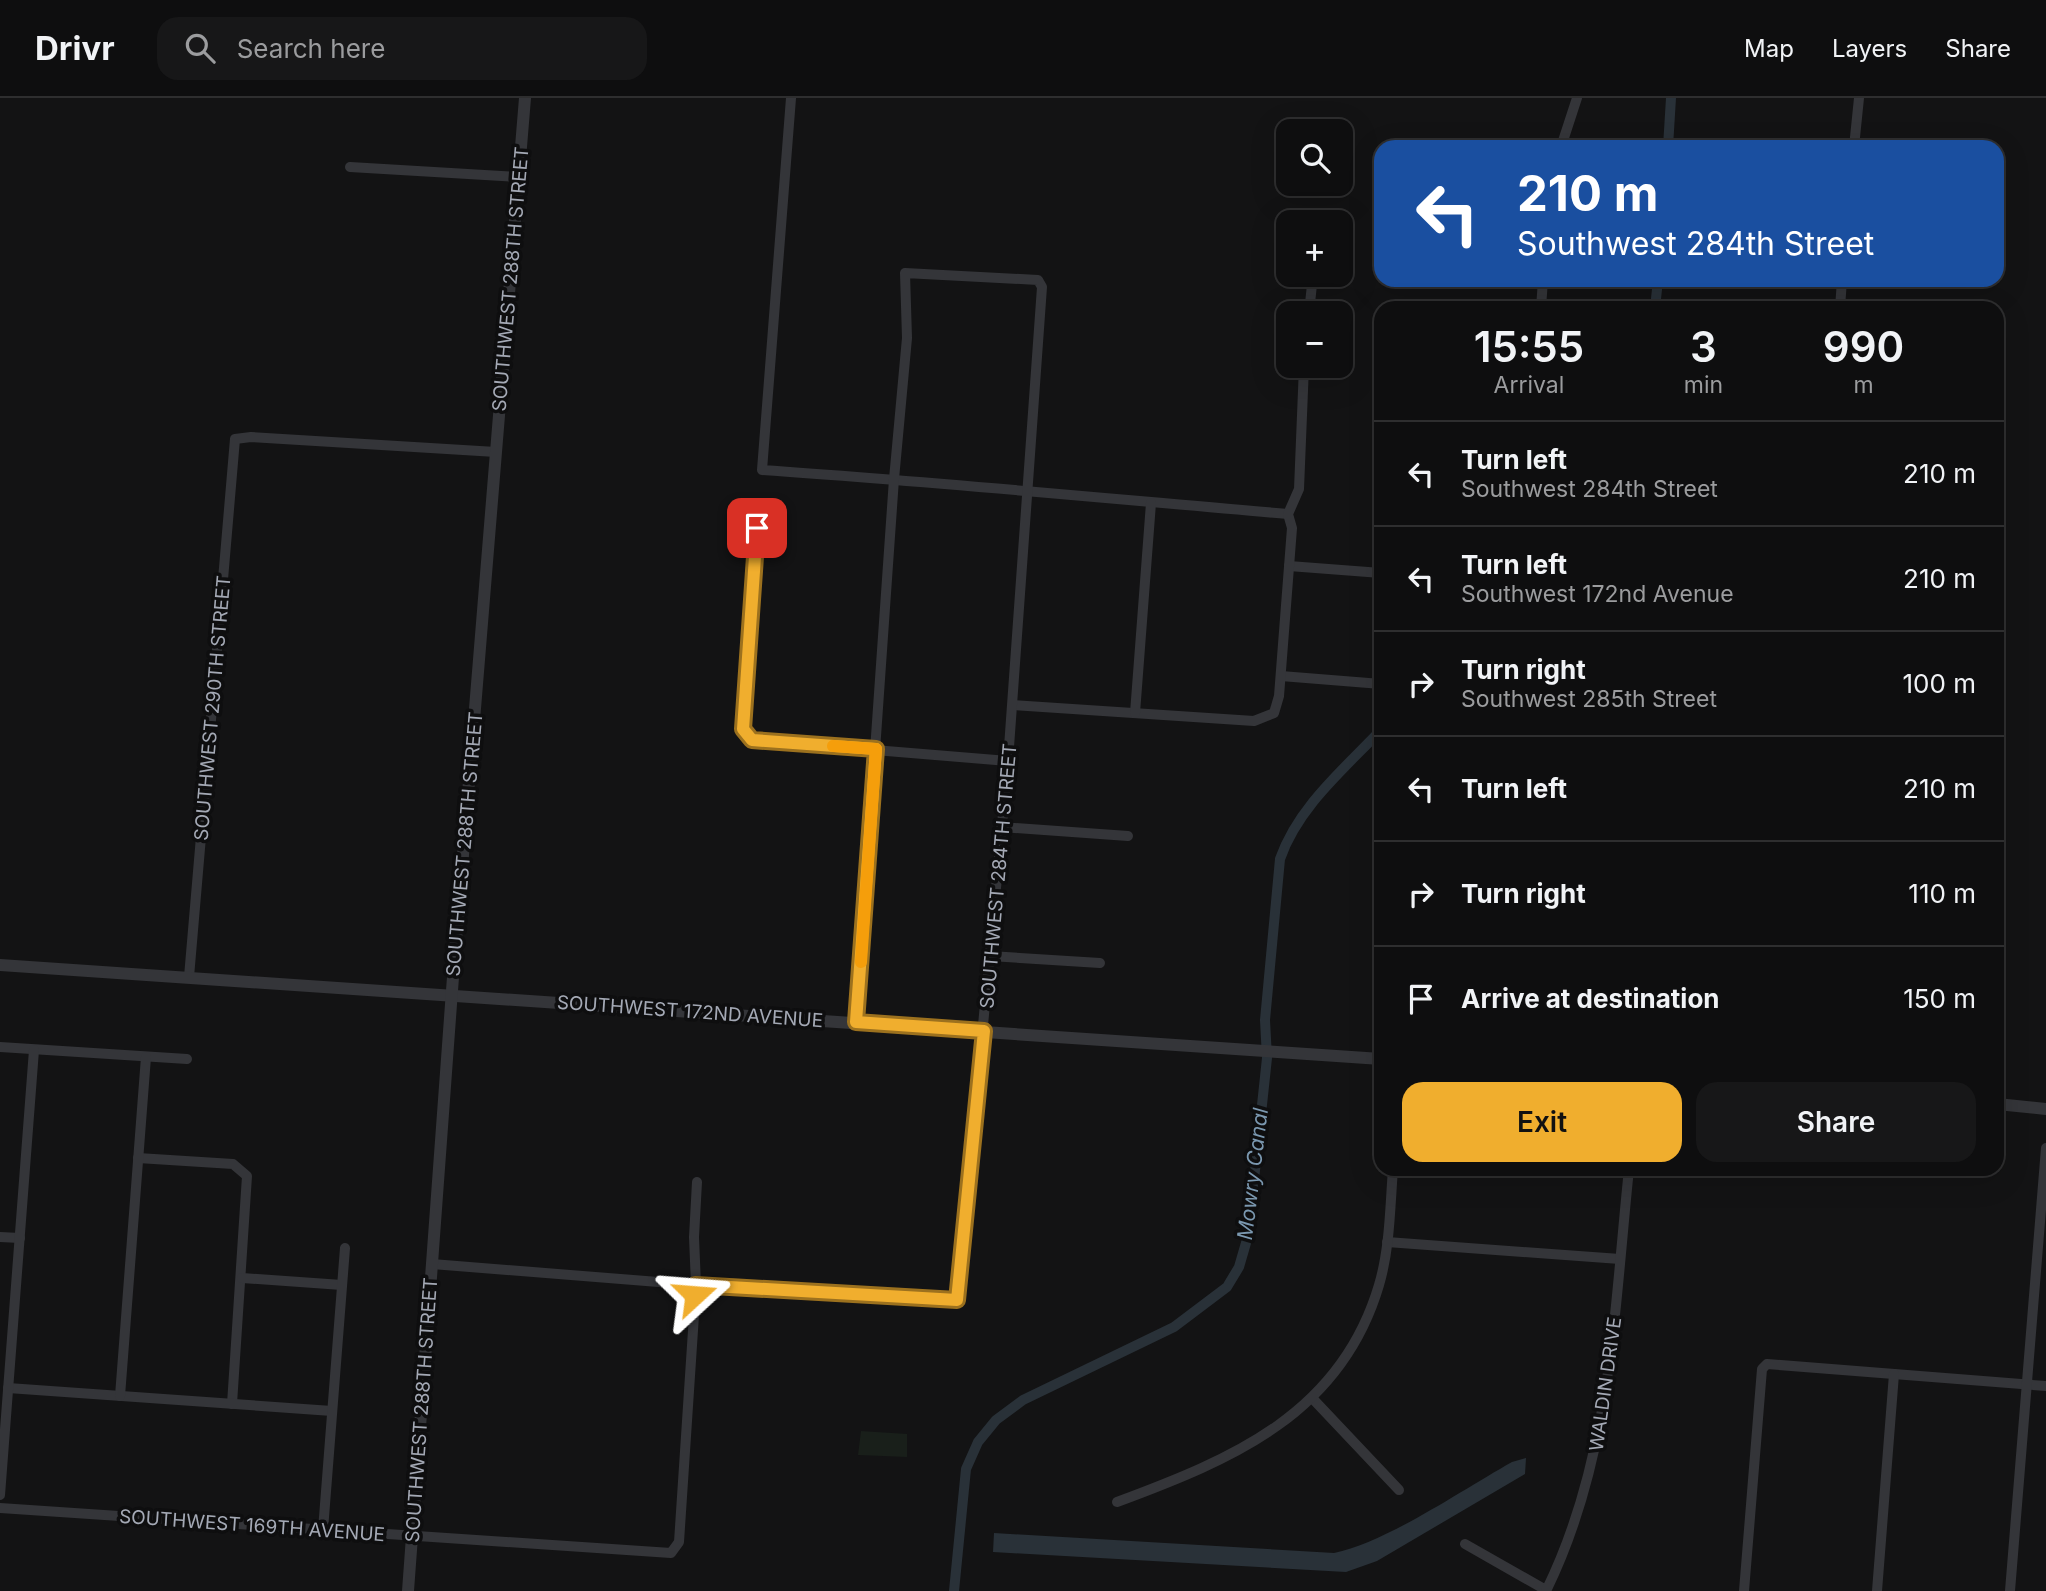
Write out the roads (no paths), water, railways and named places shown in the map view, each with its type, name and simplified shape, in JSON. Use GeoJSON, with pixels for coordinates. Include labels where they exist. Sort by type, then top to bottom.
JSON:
{"type":"FeatureCollection","features":[{"type":"Feature","properties":{"kind":"street","name":"SOUTHWEST 288TH STREET"},"geometry":{"type":"LineString","coordinates":[[408,1591],[452,995],[525,98]]}},
{"type":"Feature","properties":{"kind":"street"},"geometry":{"type":"LineString","coordinates":[[791,98],[762,470],[1288,514]]}},
{"type":"Feature","properties":{"kind":"street"},"geometry":{"type":"LineString","coordinates":[[1563,140],[1577,98]]}},
{"type":"Feature","properties":{"kind":"street"},"geometry":{"type":"LineString","coordinates":[[1855,140],[1859,98]]}},
{"type":"Feature","properties":{"kind":"street"},"geometry":{"type":"LineString","coordinates":[[350,167],[518,177]]}},
{"type":"Feature","properties":{"kind":"street","name":"SOUTHWEST 284TH STREET"},"geometry":{"type":"LineString","coordinates":[[695,1285],[957,1300],[1009,761],[1042,287],[1038,280],[905,273],[907,338],[894,479]]}},
{"type":"Feature","properties":{"kind":"street"},"geometry":{"type":"LineString","coordinates":[[1013,705],[1254,721],[1274,713],[1281,676],[1292,528],[1288,514],[1299,489],[1304,378]]}},
{"type":"Feature","properties":{"kind":"street","name":"SOUTHWEST 290TH STREET"},"geometry":{"type":"LineString","coordinates":[[189,977],[235,439],[251,436],[496,452]]}},
{"type":"Feature","properties":{"kind":"street"},"geometry":{"type":"LineString","coordinates":[[856,1022],[894,479]]}},
{"type":"Feature","properties":{"kind":"street"},"geometry":{"type":"LineString","coordinates":[[759,503],[743,729],[752,740],[1009,761]]}},
{"type":"Feature","properties":{"kind":"street"},"geometry":{"type":"LineString","coordinates":[[1135,713],[1151,503]]}},
{"type":"Feature","properties":{"kind":"street"},"geometry":{"type":"LineString","coordinates":[[1289,566],[1374,572]]}},
{"type":"Feature","properties":{"kind":"street"},"geometry":{"type":"LineString","coordinates":[[1281,676],[1374,683]]}},
{"type":"Feature","properties":{"kind":"street"},"geometry":{"type":"LineString","coordinates":[[1001,827],[1128,836]]}},
{"type":"Feature","properties":{"kind":"street"},"geometry":{"type":"LineString","coordinates":[[990,956],[1100,963]]}},
{"type":"Feature","properties":{"kind":"street","name":"SOUTHWEST 172ND AVENUE"},"geometry":{"type":"LineString","coordinates":[[0,965],[1374,1058]]}},
{"type":"Feature","properties":{"kind":"street"},"geometry":{"type":"LineString","coordinates":[[0,1047],[187,1059]]}},
{"type":"Feature","properties":{"kind":"street"},"geometry":{"type":"LineString","coordinates":[[0,1496],[34,1050]]}},
{"type":"Feature","properties":{"kind":"street"},"geometry":{"type":"LineString","coordinates":[[120,1396],[146,1057]]}},
{"type":"Feature","properties":{"kind":"street"},"geometry":{"type":"LineString","coordinates":[[2004,1105],[2046,1109]]}},
{"type":"Feature","properties":{"kind":"street"},"geometry":{"type":"LineString","coordinates":[[2010,1591],[2046,1148]]}},
{"type":"Feature","properties":{"kind":"street"},"geometry":{"type":"LineString","coordinates":[[138,1158],[230,1164],[243,1169],[249,1184],[232,1404]]}},
{"type":"Feature","properties":{"kind":"street"},"geometry":{"type":"LineString","coordinates":[[1117,1502],[1160,1486],[1258,1440],[1313,1399],[1343,1362],[1363,1328],[1380,1284],[1387,1242],[1392,1176]]}},
{"type":"Feature","properties":{"kind":"street","name":"WALDIN DRIVE"},"geometry":{"type":"LineString","coordinates":[[1546,1590],[1563,1558],[1593,1465],[1615,1332],[1628,1176]]}},
{"type":"Feature","properties":{"kind":"street"},"geometry":{"type":"LineString","coordinates":[[432,1265],[695,1285],[697,1182]]}},
{"type":"Feature","properties":{"kind":"street"},"geometry":{"type":"LineString","coordinates":[[0,1237],[20,1238]]}},
{"type":"Feature","properties":{"kind":"street"},"geometry":{"type":"LineString","coordinates":[[1387,1242],[1620,1259]]}},
{"type":"Feature","properties":{"kind":"street"},"geometry":{"type":"LineString","coordinates":[[323,1530],[345,1248]]}},
{"type":"Feature","properties":{"kind":"street"},"geometry":{"type":"LineString","coordinates":[[242,1278],[342,1284]]}},
{"type":"Feature","properties":{"kind":"street","name":"SOUTHWEST 169TH AVENUE"},"geometry":{"type":"LineString","coordinates":[[0,1508],[671,1553],[679,1542],[695,1285]]}},
{"type":"Feature","properties":{"kind":"street"},"geometry":{"type":"LineString","coordinates":[[1744,1591],[1762,1369],[1767,1364],[2046,1386]]}},
{"type":"Feature","properties":{"kind":"street"},"geometry":{"type":"LineString","coordinates":[[1877,1591],[1894,1374]]}},
{"type":"Feature","properties":{"kind":"street"},"geometry":{"type":"LineString","coordinates":[[8,1388],[332,1410]]}},
{"type":"Feature","properties":{"kind":"street"},"geometry":{"type":"LineString","coordinates":[[1313,1399],[1399,1489]]}},
{"type":"Feature","properties":{"kind":"street"},"geometry":{"type":"LineString","coordinates":[[1465,1544],[1546,1590]]}},
{"type":"Feature","properties":{"kind":"waterway","name":"Mowry Canal"},"geometry":{"type":"LineString","coordinates":[[1668,140],[1671,98]]}},
{"type":"Feature","properties":{"kind":"waterway","name":"Mowry Canal"},"geometry":{"type":"LineString","coordinates":[[1656,301],[1657,287]]}},
{"type":"Feature","properties":{"kind":"waterway","name":"Mowry Canal"},"geometry":{"type":"LineString","coordinates":[[954,1591],[966,1469],[978,1442],[996,1420],[1023,1400],[1174,1327],[1227,1287],[1239,1267],[1248,1236],[1267,1058],[1265,1020],[1280,859],[1298,822],[1310,806],[1374,737]]}}]}
